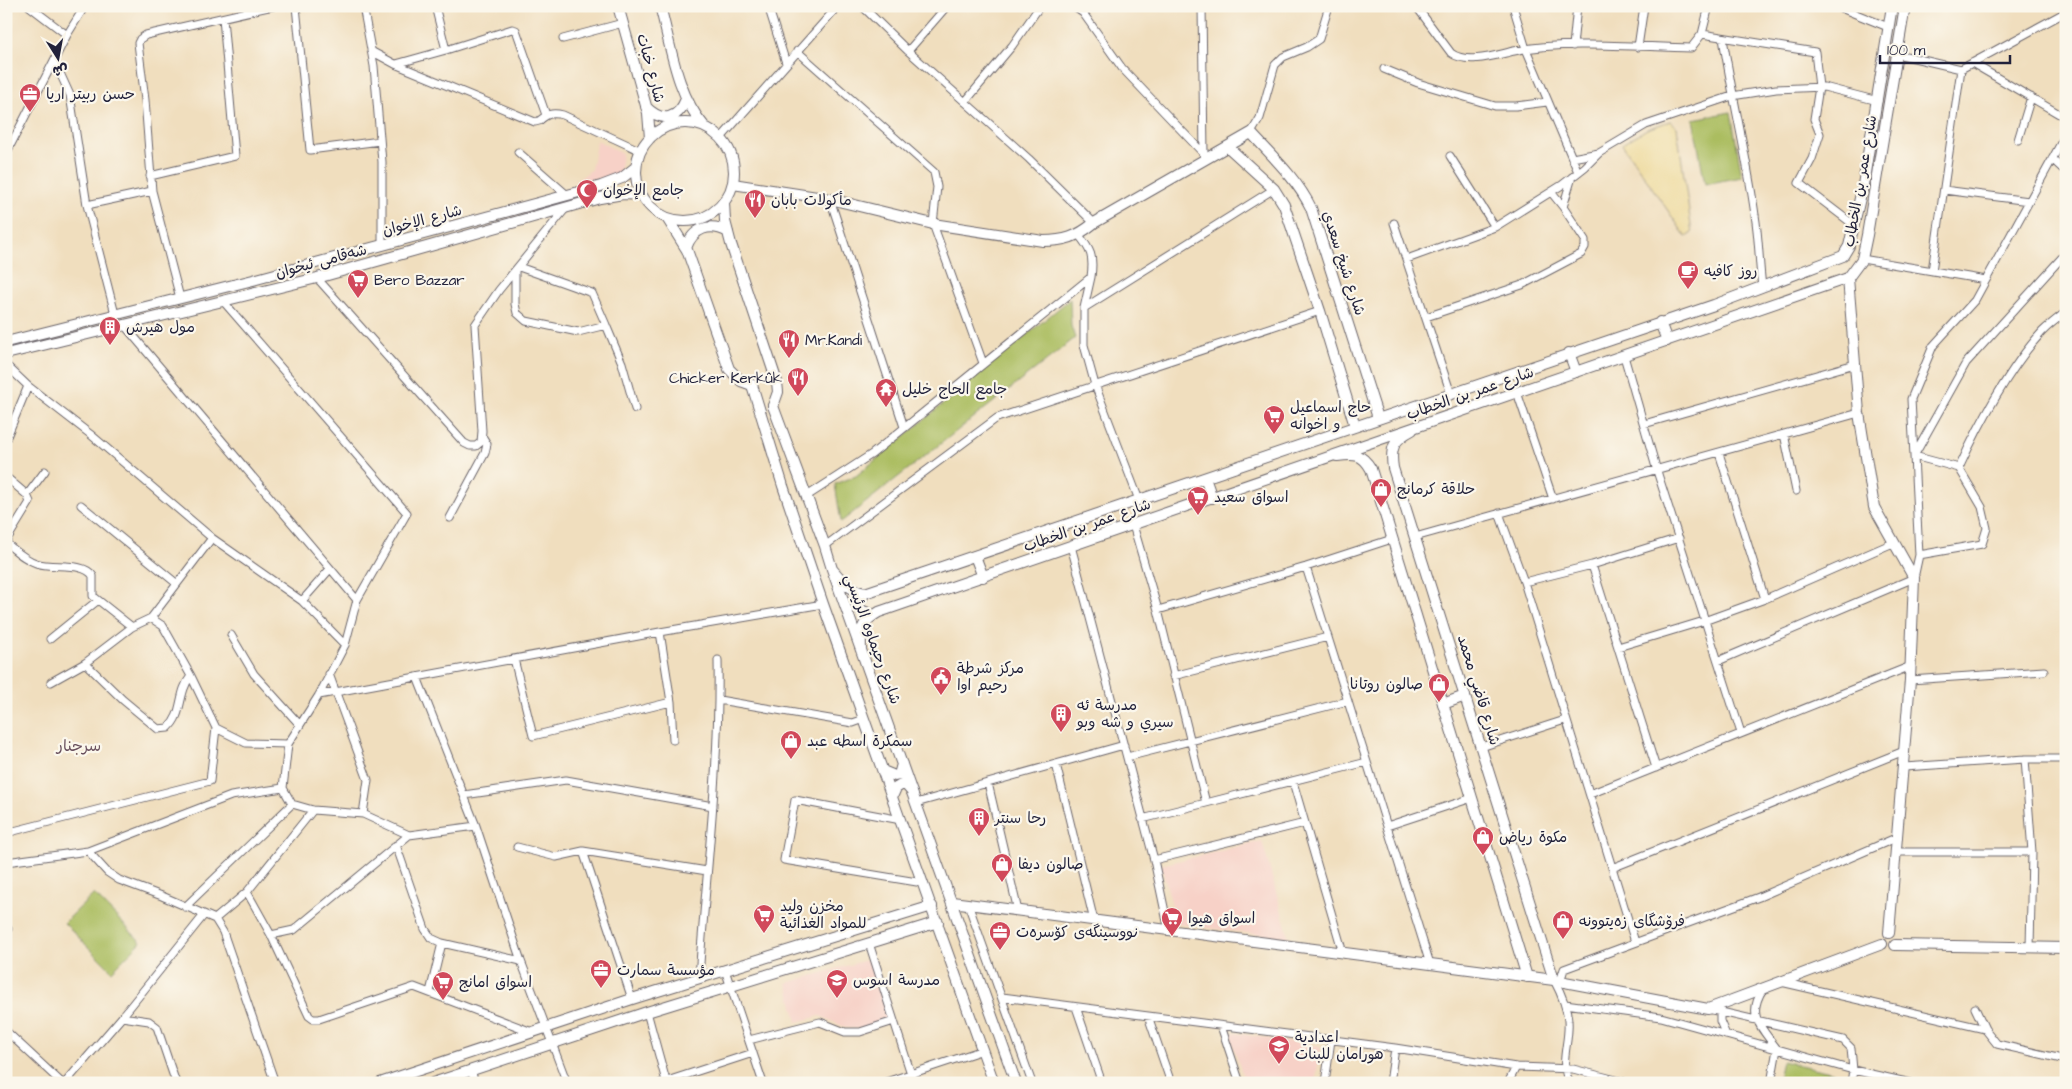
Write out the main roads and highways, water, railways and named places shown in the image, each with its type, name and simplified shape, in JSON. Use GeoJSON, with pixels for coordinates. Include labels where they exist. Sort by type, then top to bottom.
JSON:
{"type":"FeatureCollection","features":[{"type":"Feature","properties":{"kind":"main road","name":"شارع خبات"},"geometry":{"type":"LineString","coordinates":[[618,6],[646,107],[650,138]]}},
{"type":"Feature","properties":{"kind":"main road","name":"شارع خبات"},"geometry":{"type":"LineString","coordinates":[[660,6],[686,99],[704,126]]}},
{"type":"Feature","properties":{"kind":"main road","name":"شارع عمر بن الخطاب"},"geometry":{"type":"LineString","coordinates":[[864,593],[1762,287],[1843,256],[1849,246],[1854,225],[1878,101],[1892,6]]}},
{"type":"Feature","properties":{"kind":"main road","name":"شارع عمر بن الخطاب"},"geometry":{"type":"LineString","coordinates":[[874,615],[1848,278],[1862,259],[1905,6]]}},
{"type":"Feature","properties":{"kind":"main road"},"geometry":{"type":"LineString","coordinates":[[646,107],[653,114],[662,118],[673,116],[681,110],[686,99]]}},
{"type":"Feature","properties":{"kind":"main road"},"geometry":{"type":"LineString","coordinates":[[677,123],[695,123],[704,126],[721,138],[727,146],[734,164],[733,184],[724,202],[710,214],[692,221],[679,221],[667,218],[652,208],[641,194],[637,181],[636,167],[641,151],[650,138],[660,129],[677,123]]}},
{"type":"Feature","properties":{"kind":"main road","name":"شارع شيخ سعدي"},"geometry":{"type":"LineString","coordinates":[[1228,147],[1251,133],[1305,195],[1311,208],[1378,418]]}},
{"type":"Feature","properties":{"kind":"main road"},"geometry":{"type":"LineString","coordinates":[[733,184],[830,199],[934,224],[1043,241],[1062,241],[1078,234],[1204,157],[1228,147],[1274,189],[1284,205],[1320,311],[1355,426]]}},
{"type":"Feature","properties":{"kind":"main road","name":"شارع الإخوان"},"geometry":{"type":"LineString","coordinates":[[6,342],[253,280],[567,195],[617,181],[636,167]]}},
{"type":"Feature","properties":{"kind":"main road"},"geometry":{"type":"LineString","coordinates":[[617,181],[624,186],[623,194]]}},
{"type":"Feature","properties":{"kind":"main road","name":"شەقامی ئیخوان"},"geometry":{"type":"LineString","coordinates":[[6,354],[317,278],[600,198],[623,194],[641,194]]}},
{"type":"Feature","properties":{"kind":"main road","name":"شارع رحيماوه الرئيسي"},"geometry":{"type":"LineString","coordinates":[[724,202],[728,232],[776,377],[778,392],[773,406],[825,546],[1016,1083]]}},
{"type":"Feature","properties":{"kind":"main road"},"geometry":{"type":"LineString","coordinates":[[667,218],[686,248],[729,369],[740,381],[752,384],[783,486],[823,604],[994,1083]]}},
{"type":"Feature","properties":{"kind":"main road"},"geometry":{"type":"LineString","coordinates":[[686,248],[689,240],[702,228],[712,226],[728,232]]}},
{"type":"Feature","properties":{"kind":"main road"},"geometry":{"type":"LineString","coordinates":[[1848,278],[1859,413],[1874,507],[1914,578],[1911,666],[1904,767],[1889,933]]}},
{"type":"Feature","properties":{"kind":"main road"},"geometry":{"type":"LineString","coordinates":[[253,280],[257,293]]}},
{"type":"Feature","properties":{"kind":"main road"},"geometry":{"type":"LineString","coordinates":[[1660,322],[1667,341]]}},
{"type":"Feature","properties":{"kind":"main road"},"geometry":{"type":"LineString","coordinates":[[1569,353],[1576,372]]}},
{"type":"Feature","properties":{"kind":"main road","name":"شارع قاضي محمد"},"geometry":{"type":"LineString","coordinates":[[1425,424],[1399,438],[1392,448],[1393,468],[1557,981]]}},
{"type":"Feature","properties":{"kind":"main road"},"geometry":{"type":"LineString","coordinates":[[1328,458],[1348,454],[1365,459],[1371,469],[1527,977]]}},
{"type":"Feature","properties":{"kind":"main road"},"geometry":{"type":"LineString","coordinates":[[1205,478],[1212,498]]}},
{"type":"Feature","properties":{"kind":"main road"},"geometry":{"type":"LineString","coordinates":[[975,556],[983,576]]}},
{"type":"Feature","properties":{"kind":"main road"},"geometry":{"type":"LineString","coordinates":[[832,569],[845,585],[855,591],[864,593],[858,603],[861,610],[874,615]]}},
{"type":"Feature","properties":{"kind":"main road"},"geometry":{"type":"LineString","coordinates":[[861,650],[861,632],[869,618],[874,615]]}},
{"type":"Feature","properties":{"kind":"main road"},"geometry":{"type":"LineString","coordinates":[[1443,704],[1465,696]]}},
{"type":"Feature","properties":{"kind":"main road"},"geometry":{"type":"LineString","coordinates":[[883,771],[895,776],[899,775],[902,764]]}},
{"type":"Feature","properties":{"kind":"main road"},"geometry":{"type":"LineString","coordinates":[[892,798],[896,788],[900,785],[906,785],[912,792]]}},
{"type":"Feature","properties":{"kind":"main road"},"geometry":{"type":"LineString","coordinates":[[952,902],[1557,981],[1708,1009],[1882,944]]}},
{"type":"Feature","properties":{"kind":"main road"},"geometry":{"type":"LineString","coordinates":[[380,1083],[632,999],[932,906]]}},
{"type":"Feature","properties":{"kind":"main road"},"geometry":{"type":"LineString","coordinates":[[916,911],[921,918],[923,927]]}},
{"type":"Feature","properties":{"kind":"main road"},"geometry":{"type":"LineString","coordinates":[[434,1083],[646,1012],[938,922]]}},
{"type":"Feature","properties":{"kind":"main road"},"geometry":{"type":"LineString","coordinates":[[1882,944],[1882,936],[1889,933]]}},
{"type":"Feature","properties":{"kind":"main road"},"geometry":{"type":"LineString","coordinates":[[1889,933],[1896,939],[1895,945]]}},
{"type":"Feature","properties":{"kind":"main road"},"geometry":{"type":"LineString","coordinates":[[1882,944],[1889,948],[1895,945],[2030,948],[2065,952]]}},
{"type":"Feature","properties":{"kind":"place","name":"حسن ربيتر اريا"},"geometry":{"type":"Point","coordinates":[30,113]}},
{"type":"Feature","properties":{"kind":"place","name":"جامع الإخوان"},"geometry":{"type":"Point","coordinates":[587,209]}},
{"type":"Feature","properties":{"kind":"place","name":"مأكولات بابان"},"geometry":{"type":"Point","coordinates":[755,219]}},
{"type":"Feature","properties":{"kind":"place","name":"روز كافيه"},"geometry":{"type":"Point","coordinates":[1688,290]}},
{"type":"Feature","properties":{"kind":"place","name":"Bero Bazzar"},"geometry":{"type":"Point","coordinates":[358,299]}},
{"type":"Feature","properties":{"kind":"place","name":"مول هيرش"},"geometry":{"type":"Point","coordinates":[110,346]}},
{"type":"Feature","properties":{"kind":"place","name":"Mr.Kandi"},"geometry":{"type":"Point","coordinates":[789,359]}},
{"type":"Feature","properties":{"kind":"place","name":"Chicker Kerkûk"},"geometry":{"type":"Point","coordinates":[798,397]}},
{"type":"Feature","properties":{"kind":"place","name":"جامع الحاج خليل"},"geometry":{"type":"Point","coordinates":[886,408]}},
{"type":"Feature","properties":{"kind":"place","name":"حاج اسماعيل و اخوانه"},"geometry":{"type":"Point","coordinates":[1274,435]}},
{"type":"Feature","properties":{"kind":"place","name":"حلاقة كرمانج"},"geometry":{"type":"Point","coordinates":[1381,508]}},
{"type":"Feature","properties":{"kind":"place","name":"اسواق سعيد"},"geometry":{"type":"Point","coordinates":[1198,516]}},
{"type":"Feature","properties":{"kind":"place","name":"مركز شرطة رحيم اوا"},"geometry":{"type":"Point","coordinates":[941,696]}},
{"type":"Feature","properties":{"kind":"place","name":"صالون روتانا"},"geometry":{"type":"Point","coordinates":[1439,703]}},
{"type":"Feature","properties":{"kind":"place","name":"مدرسة ئه سيري و شه وبو"},"geometry":{"type":"Point","coordinates":[1061,733]}},
{"type":"Feature","properties":{"kind":"place","name":"سمكرة اسطه عبد"},"geometry":{"type":"Point","coordinates":[791,760]}},
{"type":"Feature","properties":{"kind":"place","name":"رحا سنتر"},"geometry":{"type":"Point","coordinates":[979,837]}},
{"type":"Feature","properties":{"kind":"place","name":"مكوة رياض"},"geometry":{"type":"Point","coordinates":[1483,856]}},
{"type":"Feature","properties":{"kind":"place","name":"صالون ديفا"},"geometry":{"type":"Point","coordinates":[1002,883]}},
{"type":"Feature","properties":{"kind":"place","name":"مخزن وليد للمواد الغذائية"},"geometry":{"type":"Point","coordinates":[764,934]}},
{"type":"Feature","properties":{"kind":"place","name":"اسواق هيوا"},"geometry":{"type":"Point","coordinates":[1172,937]}},
{"type":"Feature","properties":{"kind":"place","name":"فرۆشگای زەیتوونە"},"geometry":{"type":"Point","coordinates":[1563,940]}},
{"type":"Feature","properties":{"kind":"place","name":"نووسینگەی کۆسرەت"},"geometry":{"type":"Point","coordinates":[1000,951]}},
{"type":"Feature","properties":{"kind":"place","name":"مؤسسة سمارت"},"geometry":{"type":"Point","coordinates":[601,989]}},
{"type":"Feature","properties":{"kind":"place","name":"مدرسة اسوس"},"geometry":{"type":"Point","coordinates":[837,999]}},
{"type":"Feature","properties":{"kind":"place","name":"اسواق امانج"},"geometry":{"type":"Point","coordinates":[443,1001]}},
{"type":"Feature","properties":{"kind":"place","name":"اعدادية هورامان للبنات"},"geometry":{"type":"Point","coordinates":[1279,1065]}},
{"type":"Feature","properties":{"kind":"district","name":"سرجنار"},"geometry":{"type":"Point","coordinates":[79,745]}}]}
